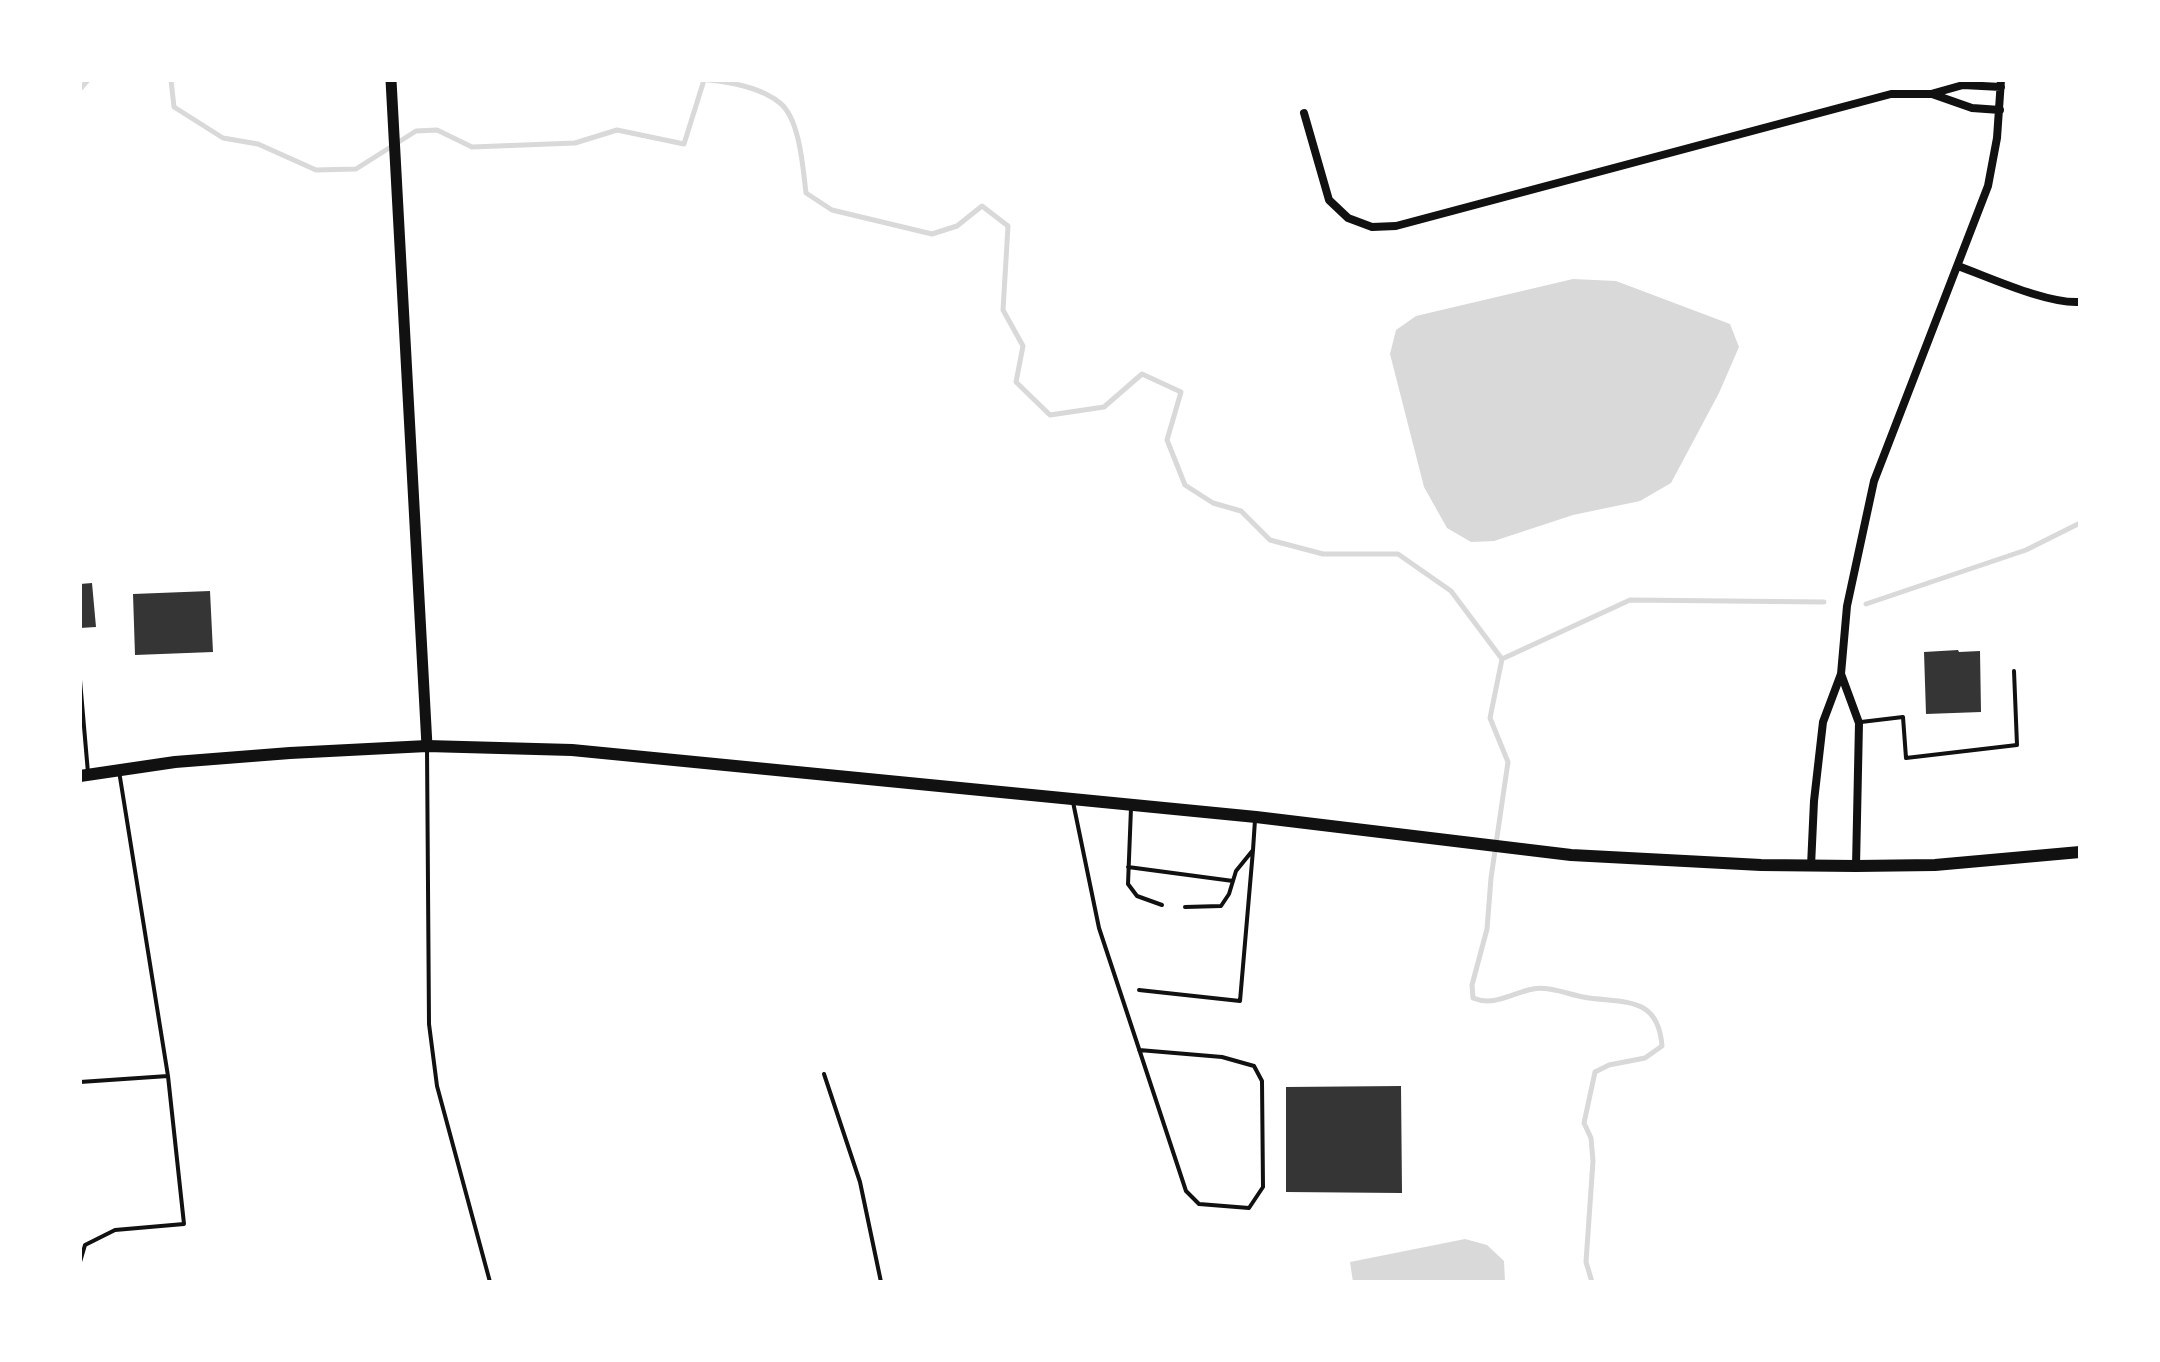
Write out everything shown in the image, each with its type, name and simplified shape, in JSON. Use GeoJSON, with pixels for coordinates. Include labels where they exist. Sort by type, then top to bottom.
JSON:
{"type":"FeatureCollection","features":[{"type":"Feature","properties":{"kind":"main road"},"geometry":{"type":"LineString","coordinates":[[391,80],[427,746]]}},
{"type":"Feature","properties":{"kind":"main road"},"geometry":{"type":"LineString","coordinates":[[84,776],[175,762],[290,753],[427,746],[572,750],[1256,817],[1571,855],[1856,866],[1935,865],[2080,852]]}},
{"type":"Feature","properties":{"kind":"street"},"geometry":{"type":"LineString","coordinates":[[1304,113],[1329,200],[1348,218],[1372,227],[1396,226],[1891,94],[1931,94],[1963,85],[2001,83],[1988,186],[1874,481],[1847,606],[1841,674],[1823,722],[1814,801],[1811,866]]}},
{"type":"Feature","properties":{"kind":"street"},"geometry":{"type":"LineString","coordinates":[[1931,94],[1972,108],[2000,110]]}},
{"type":"Feature","properties":{"kind":"street"},"geometry":{"type":"LineString","coordinates":[[1958,266],[2033,293],[2068,303],[2080,302]]}},
{"type":"Feature","properties":{"kind":"street"},"geometry":{"type":"LineString","coordinates":[[1841,674],[1859,723],[1856,866]]}},
{"type":"Feature","properties":{"kind":"lane"},"geometry":{"type":"LineString","coordinates":[[1859,723],[1903,717],[1906,758],[2017,745],[2014,671]]}},
{"type":"Feature","properties":{"kind":"lane"},"geometry":{"type":"LineString","coordinates":[[80,680],[84,776]]}},
{"type":"Feature","properties":{"kind":"lane"},"geometry":{"type":"LineString","coordinates":[[427,746],[429,1024],[437,1086],[490,1282]]}},
{"type":"Feature","properties":{"kind":"lane"},"geometry":{"type":"LineString","coordinates":[[80,1262],[85,1245],[115,1230],[184,1224],[168,1076],[118,771]]}},
{"type":"Feature","properties":{"kind":"lane"},"geometry":{"type":"LineString","coordinates":[[1072,800],[1099,928],[1139,1050],[1186,1191],[1199,1204],[1249,1208],[1263,1187],[1262,1081],[1254,1066],[1222,1057],[1139,1050]]}},
{"type":"Feature","properties":{"kind":"lane"},"geometry":{"type":"LineString","coordinates":[[1131,806],[1128,884],[1137,896],[1162,905]]}},
{"type":"Feature","properties":{"kind":"lane"},"geometry":{"type":"LineString","coordinates":[[1139,990],[1240,1001],[1256,817]]}},
{"type":"Feature","properties":{"kind":"lane"},"geometry":{"type":"LineString","coordinates":[[1185,907],[1221,906],[1236,871],[1253,850]]}},
{"type":"Feature","properties":{"kind":"lane"},"geometry":{"type":"LineString","coordinates":[[1128,867],[1233,881]]}},
{"type":"Feature","properties":{"kind":"lane"},"geometry":{"type":"LineString","coordinates":[[824,1074],[860,1182],[881,1282]]}},
{"type":"Feature","properties":{"kind":"lane"},"geometry":{"type":"LineString","coordinates":[[80,1082],[168,1076]]}},
{"type":"Feature","properties":{"kind":"shaded area"},"geometry":{"type":"Polygon","coordinates":[[[1573,279],[1616,281],[1730,324],[1739,347],[1719,393],[1671,483],[1640,501],[1573,515],[1494,541],[1471,542],[1447,528],[1424,487],[1390,354],[1396,330],[1416,316],[1573,279]]]}},
{"type":"Feature","properties":{"kind":"shaded area"},"geometry":{"type":"Polygon","coordinates":[[[1465,1239],[1487,1245],[1504,1261],[1505,1282],[1353,1282],[1350,1262],[1465,1239]]]}},
{"type":"Feature","properties":{"kind":"building"},"geometry":{"type":"Polygon","coordinates":[[[92,583],[96,627],[80,628],[80,584],[92,583]]]}},
{"type":"Feature","properties":{"kind":"building"},"geometry":{"type":"Polygon","coordinates":[[[210,591],[213,652],[135,655],[133,594],[210,591]]]}},
{"type":"Feature","properties":{"kind":"building"},"geometry":{"type":"Polygon","coordinates":[[[1980,651],[1981,712],[1926,714],[1924,652],[1980,651]]]}},
{"type":"Feature","properties":{"kind":"building"},"geometry":{"type":"Polygon","coordinates":[[[1401,1086],[1402,1193],[1286,1192],[1286,1087],[1401,1086]]]}},
{"type":"Feature","properties":{"kind":"waterway"},"geometry":{"type":"LineString","coordinates":[[80,89],[88,80]]}},
{"type":"Feature","properties":{"kind":"waterway"},"geometry":{"type":"LineString","coordinates":[[171,80],[174,107],[223,138],[258,144],[316,170],[356,169],[416,131],[437,130],[472,147],[575,143],[617,130],[684,144],[704,80]]}},
{"type":"Feature","properties":{"kind":"waterway"},"geometry":{"type":"LineString","coordinates":[[708,80],[755,90],[773,98],[787,110],[802,158],[806,193],[832,210],[932,234],[957,226],[982,206],[1008,226],[1003,310],[1023,346],[1016,382],[1050,415],[1104,407],[1142,374],[1181,392],[1167,440],[1185,485],[1213,503],[1241,511],[1270,540],[1323,554],[1398,554],[1451,591],[1502,659]]}},
{"type":"Feature","properties":{"kind":"waterway"},"geometry":{"type":"LineString","coordinates":[[1866,604],[2026,550],[2080,523]]}},
{"type":"Feature","properties":{"kind":"waterway"},"geometry":{"type":"LineString","coordinates":[[1502,659],[1630,600],[1824,602]]}},
{"type":"Feature","properties":{"kind":"waterway"},"geometry":{"type":"LineString","coordinates":[[1502,659],[1490,718],[1508,762],[1487,929],[1472,985],[1473,998],[1488,1001],[1533,989],[1545,989],[1636,1005],[1646,1009],[1653,1017],[1662,1046],[1645,1058],[1609,1065],[1595,1072],[1584,1123],[1591,1138],[1593,1161],[1586,1262],[1592,1282]]}}]}
